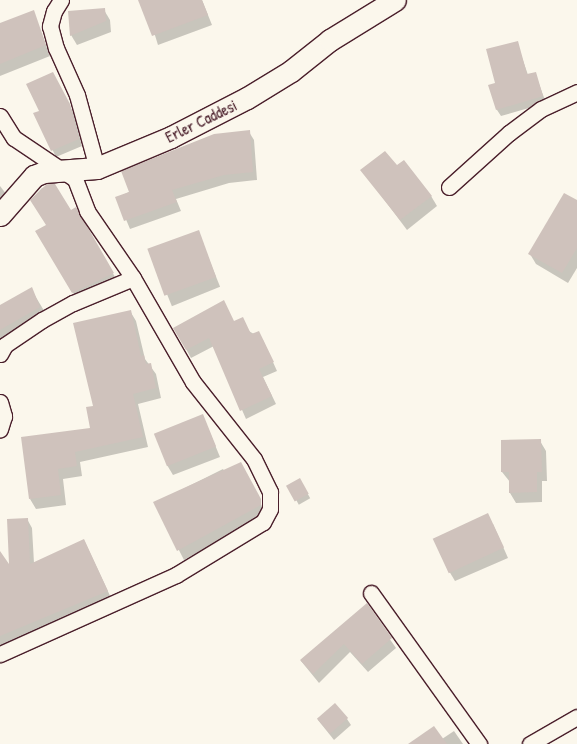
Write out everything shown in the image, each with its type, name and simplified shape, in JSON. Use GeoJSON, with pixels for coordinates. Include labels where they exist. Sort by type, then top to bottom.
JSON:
{"type":"FeatureCollection","features":[{"type":"Feature","properties":{"kind":"street"},"geometry":{"type":"LineString","coordinates":[[61,0],[54,10],[50,26],[56,48],[77,95],[98,168]]}},
{"type":"Feature","properties":{"kind":"street","name":"Erler Caddesi"},"geometry":{"type":"LineString","coordinates":[[0,215],[34,176],[44,172],[66,172],[98,168],[171,137],[247,98],[395,0]]}},
{"type":"Feature","properties":{"kind":"street"},"geometry":{"type":"LineString","coordinates":[[449,187],[541,109],[576,95]]}},
{"type":"Feature","properties":{"kind":"street"},"geometry":{"type":"LineString","coordinates":[[0,116],[14,138],[75,179],[87,210],[133,278],[193,382],[254,459],[270,492],[270,509],[263,522],[176,575],[0,654]]}},
{"type":"Feature","properties":{"kind":"street"},"geometry":{"type":"LineString","coordinates":[[0,354],[5,345],[42,320],[133,278]]}},
{"type":"Feature","properties":{"kind":"street"},"geometry":{"type":"LineString","coordinates":[[0,402],[4,416],[0,430]]}},
{"type":"Feature","properties":{"kind":"street"},"geometry":{"type":"LineString","coordinates":[[371,593],[479,744]]}},
{"type":"Feature","properties":{"kind":"street"},"geometry":{"type":"LineString","coordinates":[[530,744],[577,716]]}},
{"type":"Feature","properties":{"kind":"building"},"geometry":{"type":"Polygon","coordinates":[[[138,0],[202,0],[208,15],[152,36],[138,0]]]}},
{"type":"Feature","properties":{"kind":"building"},"geometry":{"type":"Polygon","coordinates":[[[105,8],[106,21],[70,36],[68,11],[105,8]]]}},
{"type":"Feature","properties":{"kind":"building"},"geometry":{"type":"Polygon","coordinates":[[[34,10],[46,45],[0,64],[0,23],[34,10]]]}},
{"type":"Feature","properties":{"kind":"building"},"geometry":{"type":"Polygon","coordinates":[[[518,41],[527,74],[536,72],[543,96],[496,110],[488,85],[495,83],[486,49],[518,41]]]}},
{"type":"Feature","properties":{"kind":"building"},"geometry":{"type":"Polygon","coordinates":[[[53,72],[70,104],[79,139],[51,151],[33,113],[39,111],[26,84],[53,72]]]}},
{"type":"Feature","properties":{"kind":"building"},"geometry":{"type":"Polygon","coordinates":[[[250,130],[253,172],[224,175],[172,190],[177,202],[124,221],[115,197],[129,192],[121,171],[214,134],[250,130]]]}},
{"type":"Feature","properties":{"kind":"building"},"geometry":{"type":"Polygon","coordinates":[[[385,151],[397,165],[404,160],[432,196],[400,220],[360,170],[385,151]]]}},
{"type":"Feature","properties":{"kind":"building"},"geometry":{"type":"Polygon","coordinates":[[[47,184],[55,184],[71,210],[76,207],[114,273],[72,293],[35,231],[46,225],[30,200],[47,184]]]}},
{"type":"Feature","properties":{"kind":"building"},"geometry":{"type":"Polygon","coordinates":[[[564,193],[577,200],[577,248],[562,273],[528,254],[564,193]]]}},
{"type":"Feature","properties":{"kind":"building"},"geometry":{"type":"Polygon","coordinates":[[[199,230],[216,277],[164,296],[147,249],[199,230]]]}},
{"type":"Feature","properties":{"kind":"building"},"geometry":{"type":"Polygon","coordinates":[[[32,287],[40,307],[0,330],[0,305],[32,287]]]}},
{"type":"Feature","properties":{"kind":"building"},"geometry":{"type":"Polygon","coordinates":[[[224,300],[234,321],[243,317],[251,334],[259,331],[274,362],[259,369],[272,396],[240,411],[209,338],[186,350],[173,328],[224,300]]]}},
{"type":"Feature","properties":{"kind":"building"},"geometry":{"type":"Polygon","coordinates":[[[131,310],[141,356],[144,355],[146,364],[151,363],[156,388],[133,394],[143,437],[75,452],[77,466],[58,469],[61,495],[29,499],[21,437],[90,428],[86,407],[93,406],[73,323],[131,310]]]}},
{"type":"Feature","properties":{"kind":"building"},"geometry":{"type":"Polygon","coordinates":[[[203,414],[216,446],[167,466],[154,434],[203,414]]]}},
{"type":"Feature","properties":{"kind":"building"},"geometry":{"type":"Polygon","coordinates":[[[541,439],[542,472],[537,472],[537,492],[509,493],[509,472],[501,472],[501,440],[541,439]]]}},
{"type":"Feature","properties":{"kind":"building"},"geometry":{"type":"Polygon","coordinates":[[[241,462],[261,499],[261,505],[177,551],[153,502],[241,462]]]}},
{"type":"Feature","properties":{"kind":"building"},"geometry":{"type":"Polygon","coordinates":[[[300,478],[309,494],[295,502],[286,486],[300,478]]]}},
{"type":"Feature","properties":{"kind":"building"},"geometry":{"type":"Polygon","coordinates":[[[488,513],[504,547],[449,573],[433,539],[488,513]]]}},
{"type":"Feature","properties":{"kind":"building"},"geometry":{"type":"Polygon","coordinates":[[[28,518],[30,564],[84,539],[108,591],[0,636],[0,551],[9,564],[7,519],[28,518]]]}},
{"type":"Feature","properties":{"kind":"building"},"geometry":{"type":"Polygon","coordinates":[[[367,603],[392,638],[362,664],[344,644],[313,674],[300,660],[367,603]]]}},
{"type":"Feature","properties":{"kind":"building"},"geometry":{"type":"Polygon","coordinates":[[[335,703],[348,718],[330,734],[317,719],[335,703]]]}},
{"type":"Feature","properties":{"kind":"building"},"geometry":{"type":"Polygon","coordinates":[[[434,726],[447,744],[408,744],[434,726]]]}}]}
